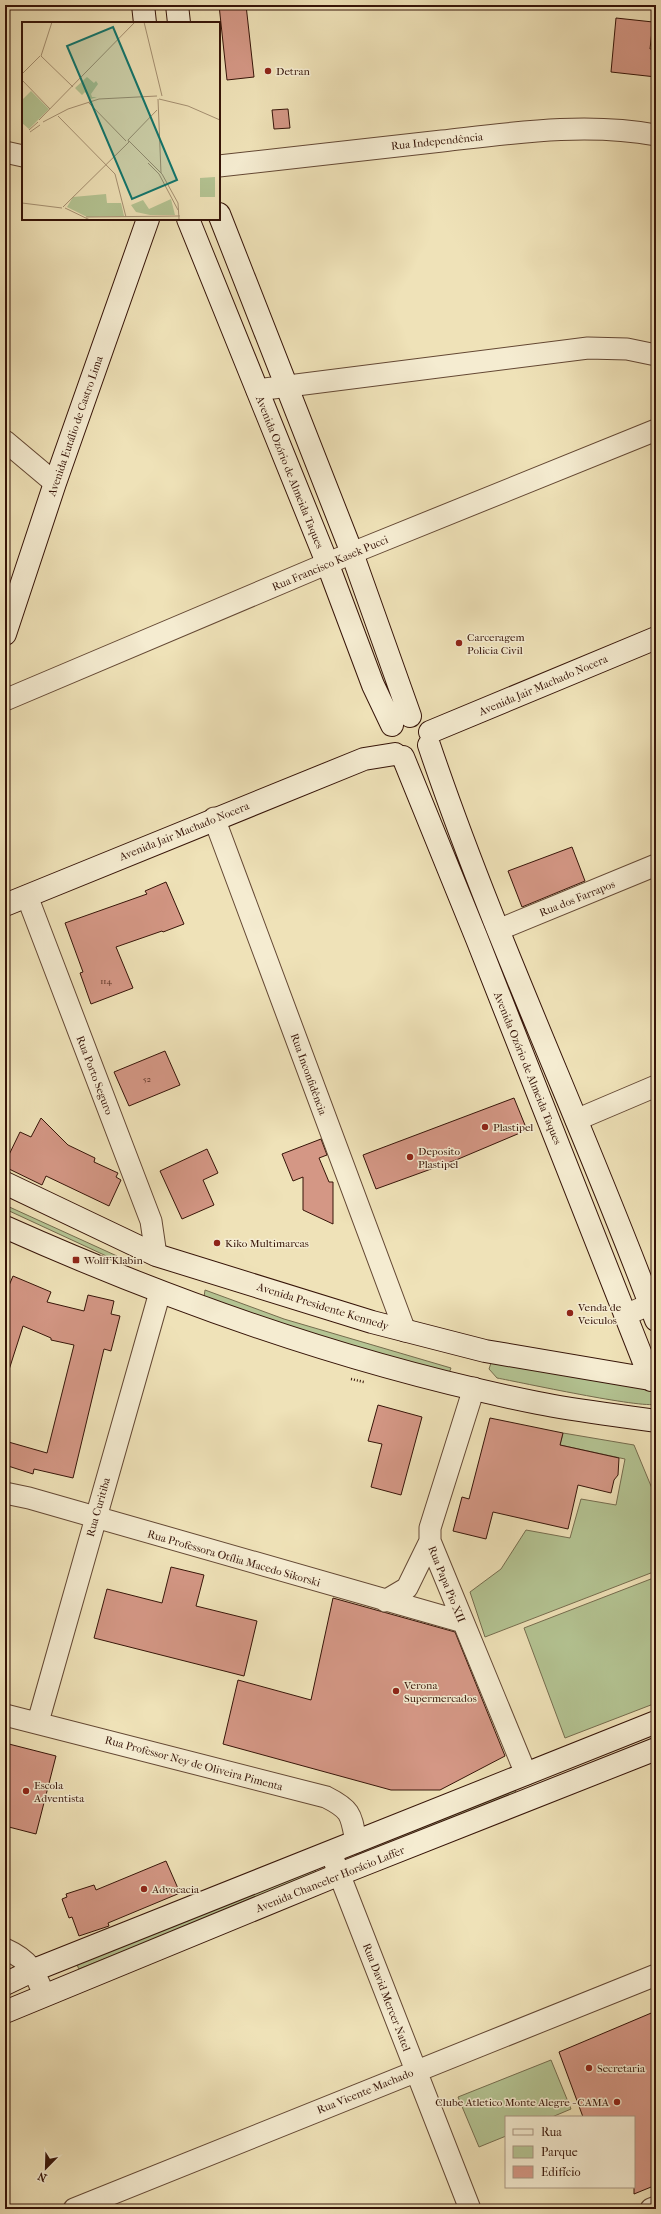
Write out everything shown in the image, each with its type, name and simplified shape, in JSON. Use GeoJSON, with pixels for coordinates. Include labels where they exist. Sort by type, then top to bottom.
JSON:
{"type":"FeatureCollection","features":[{"type":"Feature","properties":{"kind":"street"},"geometry":{"type":"LineString","coordinates":[[143,5],[145,22]]}},
{"type":"Feature","properties":{"kind":"street"},"geometry":{"type":"LineString","coordinates":[[177,5],[179,22]]}},
{"type":"Feature","properties":{"kind":"street","name":"Rua Independência"},"geometry":{"type":"LineString","coordinates":[[220,166],[529,131],[587,128],[630,130],[656,135]]}},
{"type":"Feature","properties":{"kind":"street"},"geometry":{"type":"LineString","coordinates":[[5,152],[22,156]]}},
{"type":"Feature","properties":{"kind":"street","name":"Avenida Ozório de Almeida Taques"},"geometry":{"type":"LineString","coordinates":[[220,217],[352,553],[397,737]]}},
{"type":"Feature","properties":{"kind":"street","name":"Avenida Eutálio de Castro Lima"},"geometry":{"type":"LineString","coordinates":[[5,634],[55,483],[148,220]]}},
{"type":"Feature","properties":{"kind":"street","name":"Avenida Ozório de Almeida Taques"},"geometry":{"type":"LineString","coordinates":[[188,220],[328,565],[373,685],[397,737],[625,1315],[654,1380]]}},
{"type":"Feature","properties":{"kind":"street"},"geometry":{"type":"LineString","coordinates":[[257,390],[588,348],[627,349],[656,354]]}},
{"type":"Feature","properties":{"kind":"street","name":"Rua Francisco Kasek Pucci"},"geometry":{"type":"LineString","coordinates":[[5,700],[328,565],[352,553],[656,430]]}},
{"type":"Feature","properties":{"kind":"street"},"geometry":{"type":"LineString","coordinates":[[5,441],[55,483]]}},
{"type":"Feature","properties":{"kind":"street","name":"Avenida Jair Machado Nocera"},"geometry":{"type":"LineString","coordinates":[[5,905],[214,818],[364,759],[397,737],[410,759],[418,756],[430,738],[656,638]]}},
{"type":"Feature","properties":{"kind":"street"},"geometry":{"type":"LineString","coordinates":[[397,737],[420,719],[430,738],[446,795],[498,930],[654,1309],[625,1315]]}},
{"type":"Feature","properties":{"kind":"street","name":"Rua Inconfidência"},"geometry":{"type":"LineString","coordinates":[[214,818],[405,1330]]}},
{"type":"Feature","properties":{"kind":"street","name":"Rua dos Farrapos"},"geometry":{"type":"LineString","coordinates":[[498,930],[656,866]]}},
{"type":"Feature","properties":{"kind":"street","name":"Rua Porto Seguro"},"geometry":{"type":"LineString","coordinates":[[27,896],[151,1221],[156,1255]]}},
{"type":"Feature","properties":{"kind":"street"},"geometry":{"type":"LineString","coordinates":[[576,1120],[656,1086]]}},
{"type":"Feature","properties":{"kind":"street","name":"Avenida Presidente Kennedy"},"geometry":{"type":"LineString","coordinates":[[5,1183],[156,1255],[405,1330],[485,1351],[654,1380]]}},
{"type":"Feature","properties":{"kind":"street"},"geometry":{"type":"LineString","coordinates":[[5,1227],[160,1292],[369,1362],[538,1403],[656,1421]]}},
{"type":"Feature","properties":{"kind":"street","name":"Rua Curitiba"},"geometry":{"type":"LineString","coordinates":[[38,1722],[160,1292]]}},
{"type":"Feature","properties":{"kind":"street","name":"Rua Papa Pio XII"},"geometry":{"type":"LineString","coordinates":[[474,1388],[430,1528],[430,1541],[526,1774]]}},
{"type":"Feature","properties":{"kind":"street","name":"Rua Professora Otília Macedo Sikorski"},"geometry":{"type":"LineString","coordinates":[[5,1493],[29,1498],[385,1601],[464,1622]]}},
{"type":"Feature","properties":{"kind":"street"},"geometry":{"type":"LineString","coordinates":[[385,1601],[407,1588],[430,1541]]}},
{"type":"Feature","properties":{"kind":"street","name":"Rua Professor Ney de Oliveira Pimenta"},"geometry":{"type":"LineString","coordinates":[[5,1715],[38,1722],[326,1797],[344,1806],[352,1818],[356,1842]]}},
{"type":"Feature","properties":{"kind":"street"},"geometry":{"type":"LineString","coordinates":[[5,1984],[34,1970],[331,1853],[656,1722]]}},
{"type":"Feature","properties":{"kind":"street","name":"Avenida Chanceler Horácio Laffer"},"geometry":{"type":"LineString","coordinates":[[7,2006],[44,1995],[340,1874],[656,1748]]}},
{"type":"Feature","properties":{"kind":"street","name":"Rua David Mercer Natel"},"geometry":{"type":"LineString","coordinates":[[331,1853],[470,2209]]}},
{"type":"Feature","properties":{"kind":"street"},"geometry":{"type":"LineString","coordinates":[[10,1953],[34,1970],[44,1995]]}},
{"type":"Feature","properties":{"kind":"street","name":"Rua Vicente Machado"},"geometry":{"type":"LineString","coordinates":[[74,2209],[656,1975]]}},
{"type":"Feature","properties":{"kind":"street"},"geometry":{"type":"LineString","coordinates":[[651,2209],[656,2207]]}},
{"type":"Feature","properties":{"kind":"green space"},"geometry":{"type":"Polygon","coordinates":[[[5,1205],[117,1256],[115,1260],[5,1209],[5,1205]]]}},
{"type":"Feature","properties":{"kind":"green space"},"geometry":{"type":"Polygon","coordinates":[[[205,1290],[284,1319],[451,1368],[449,1373],[318,1336],[204,1297],[205,1290]]]}},
{"type":"Feature","properties":{"kind":"green space"},"geometry":{"type":"Polygon","coordinates":[[[492,1360],[656,1390],[656,1404],[629,1403],[497,1378],[489,1369],[492,1360]]]}},
{"type":"Feature","properties":{"kind":"green space"},"geometry":{"type":"Polygon","coordinates":[[[563,1433],[634,1445],[656,1498],[656,1571],[485,1637],[470,1592],[501,1569],[526,1530],[570,1538],[581,1499],[616,1505],[625,1459],[560,1445],[563,1433]]]}},
{"type":"Feature","properties":{"kind":"green space"},"geometry":{"type":"Polygon","coordinates":[[[656,1577],[656,1703],[565,1738],[524,1628],[656,1577]]]}},
{"type":"Feature","properties":{"kind":"green space"},"geometry":{"type":"Polygon","coordinates":[[[515,1790],[518,1797],[358,1860],[356,1853],[515,1790]]]}},
{"type":"Feature","properties":{"kind":"green space"},"geometry":{"type":"Polygon","coordinates":[[[314,1868],[317,1874],[79,1969],[76,1963],[314,1868]]]}},
{"type":"Feature","properties":{"kind":"green space"},"geometry":{"type":"Polygon","coordinates":[[[551,2060],[571,2109],[554,2116],[505,2116],[505,2136],[479,2147],[458,2097],[551,2060]]]}},
{"type":"Feature","properties":{"kind":"building"},"geometry":{"type":"Polygon","coordinates":[[[219,5],[246,5],[254,77],[227,80],[219,5]]]}},
{"type":"Feature","properties":{"kind":"building"},"geometry":{"type":"Polygon","coordinates":[[[616,18],[653,22],[650,49],[656,49],[656,77],[611,72],[616,18]]]}},
{"type":"Feature","properties":{"kind":"building"},"geometry":{"type":"Polygon","coordinates":[[[288,109],[290,128],[274,129],[272,110],[288,109]]]}},
{"type":"Feature","properties":{"kind":"building"},"geometry":{"type":"Polygon","coordinates":[[[572,847],[585,881],[522,907],[508,871],[572,847]]]}},
{"type":"Feature","properties":{"kind":"building"},"geometry":{"type":"Polygon","coordinates":[[[166,882],[184,924],[116,947],[133,988],[91,1004],[80,973],[83,972],[65,923],[147,894],[145,891],[166,882]]]}},
{"type":"Feature","properties":{"kind":"building"},"geometry":{"type":"Polygon","coordinates":[[[165,1051],[180,1085],[129,1106],[114,1072],[165,1051]]]}},
{"type":"Feature","properties":{"kind":"building"},"geometry":{"type":"Polygon","coordinates":[[[514,1098],[527,1130],[456,1160],[376,1189],[363,1155],[514,1098]]]}},
{"type":"Feature","properties":{"kind":"building"},"geometry":{"type":"Polygon","coordinates":[[[41,1118],[68,1145],[95,1158],[94,1162],[118,1173],[116,1177],[121,1180],[109,1206],[46,1176],[42,1185],[5,1167],[5,1163],[20,1132],[31,1137],[41,1118]]]}},
{"type":"Feature","properties":{"kind":"building"},"geometry":{"type":"Polygon","coordinates":[[[321,1139],[327,1155],[319,1158],[329,1182],[333,1182],[333,1224],[303,1210],[303,1177],[293,1181],[282,1154],[321,1139]]]}},
{"type":"Feature","properties":{"kind":"building"},"geometry":{"type":"Polygon","coordinates":[[[207,1149],[218,1173],[203,1180],[214,1205],[182,1219],[160,1171],[207,1149]]]}},
{"type":"Feature","properties":{"kind":"building"},"geometry":{"type":"Polygon","coordinates":[[[13,1276],[51,1292],[47,1302],[84,1311],[88,1295],[114,1301],[111,1314],[120,1316],[111,1351],[104,1349],[73,1478],[34,1469],[33,1474],[5,1465],[5,1441],[47,1453],[74,1345],[51,1340],[51,1338],[23,1326],[8,1373],[5,1372],[5,1295],[13,1276]]]}},
{"type":"Feature","properties":{"kind":"building"},"geometry":{"type":"Polygon","coordinates":[[[378,1405],[422,1417],[401,1495],[371,1487],[382,1444],[368,1441],[378,1405]]]}},
{"type":"Feature","properties":{"kind":"building"},"geometry":{"type":"Polygon","coordinates":[[[490,1418],[563,1433],[560,1445],[619,1458],[618,1475],[614,1480],[611,1493],[578,1485],[568,1529],[493,1512],[486,1539],[453,1531],[462,1497],[469,1499],[490,1418]]]}},
{"type":"Feature","properties":{"kind":"building"},"geometry":{"type":"Polygon","coordinates":[[[171,1567],[204,1575],[196,1606],[257,1621],[244,1676],[94,1638],[107,1589],[162,1603],[171,1567]]]}},
{"type":"Feature","properties":{"kind":"building","name":"Verona Supermercados"},"geometry":{"type":"Polygon","coordinates":[[[333,1598],[455,1632],[505,1756],[440,1790],[391,1790],[223,1744],[238,1680],[311,1700],[333,1598]]]}},
{"type":"Feature","properties":{"kind":"building","name":"Escola Adventista"},"geometry":{"type":"Polygon","coordinates":[[[5,1743],[56,1756],[36,1834],[5,1826],[5,1743]]]}},
{"type":"Feature","properties":{"kind":"building"},"geometry":{"type":"Polygon","coordinates":[[[166,1861],[180,1893],[108,1923],[109,1926],[79,1936],[72,1917],[69,1918],[62,1899],[67,1897],[66,1894],[94,1885],[96,1890],[166,1861]]]}},
{"type":"Feature","properties":{"kind":"building","name":"Clube Atletico Monte Alegre - CAMA"},"geometry":{"type":"Polygon","coordinates":[[[656,2011],[656,2185],[634,2194],[635,2116],[583,2116],[559,2052],[656,2011]]]}},
{"type":"Feature","properties":{"kind":"place","name":"Detran"},"geometry":{"type":"Point","coordinates":[268,71]}},
{"type":"Feature","properties":{"kind":"place","name":"Carceragem Policia Civil"},"geometry":{"type":"Point","coordinates":[459,643]}},
{"type":"Feature","properties":{"kind":"place","name":"Plastipel"},"geometry":{"type":"Point","coordinates":[485,1127]}},
{"type":"Feature","properties":{"kind":"place","name":"Deposito Plastipel"},"geometry":{"type":"Point","coordinates":[410,1157]}},
{"type":"Feature","properties":{"kind":"place","name":"Kiko Multimarcas"},"geometry":{"type":"Point","coordinates":[217,1243]}},
{"type":"Feature","properties":{"kind":"place","name":"Wolff Klabin"},"geometry":{"type":"Point","coordinates":[76,1260]}},
{"type":"Feature","properties":{"kind":"place","name":"Venda de Veiculos"},"geometry":{"type":"Point","coordinates":[570,1313]}},
{"type":"Feature","properties":{"kind":"place","name":"Verona Supermercados"},"geometry":{"type":"Point","coordinates":[396,1691]}},
{"type":"Feature","properties":{"kind":"place","name":"Escola Adventista"},"geometry":{"type":"Point","coordinates":[26,1791]}},
{"type":"Feature","properties":{"kind":"place","name":"Advocacia"},"geometry":{"type":"Point","coordinates":[144,1889]}},
{"type":"Feature","properties":{"kind":"place","name":"Secretaria"},"geometry":{"type":"Point","coordinates":[589,2068]}},
{"type":"Feature","properties":{"kind":"place","name":"Clube Atletico Monte Alegre - CAMA"},"geometry":{"type":"Point","coordinates":[617,2102]}}]}
